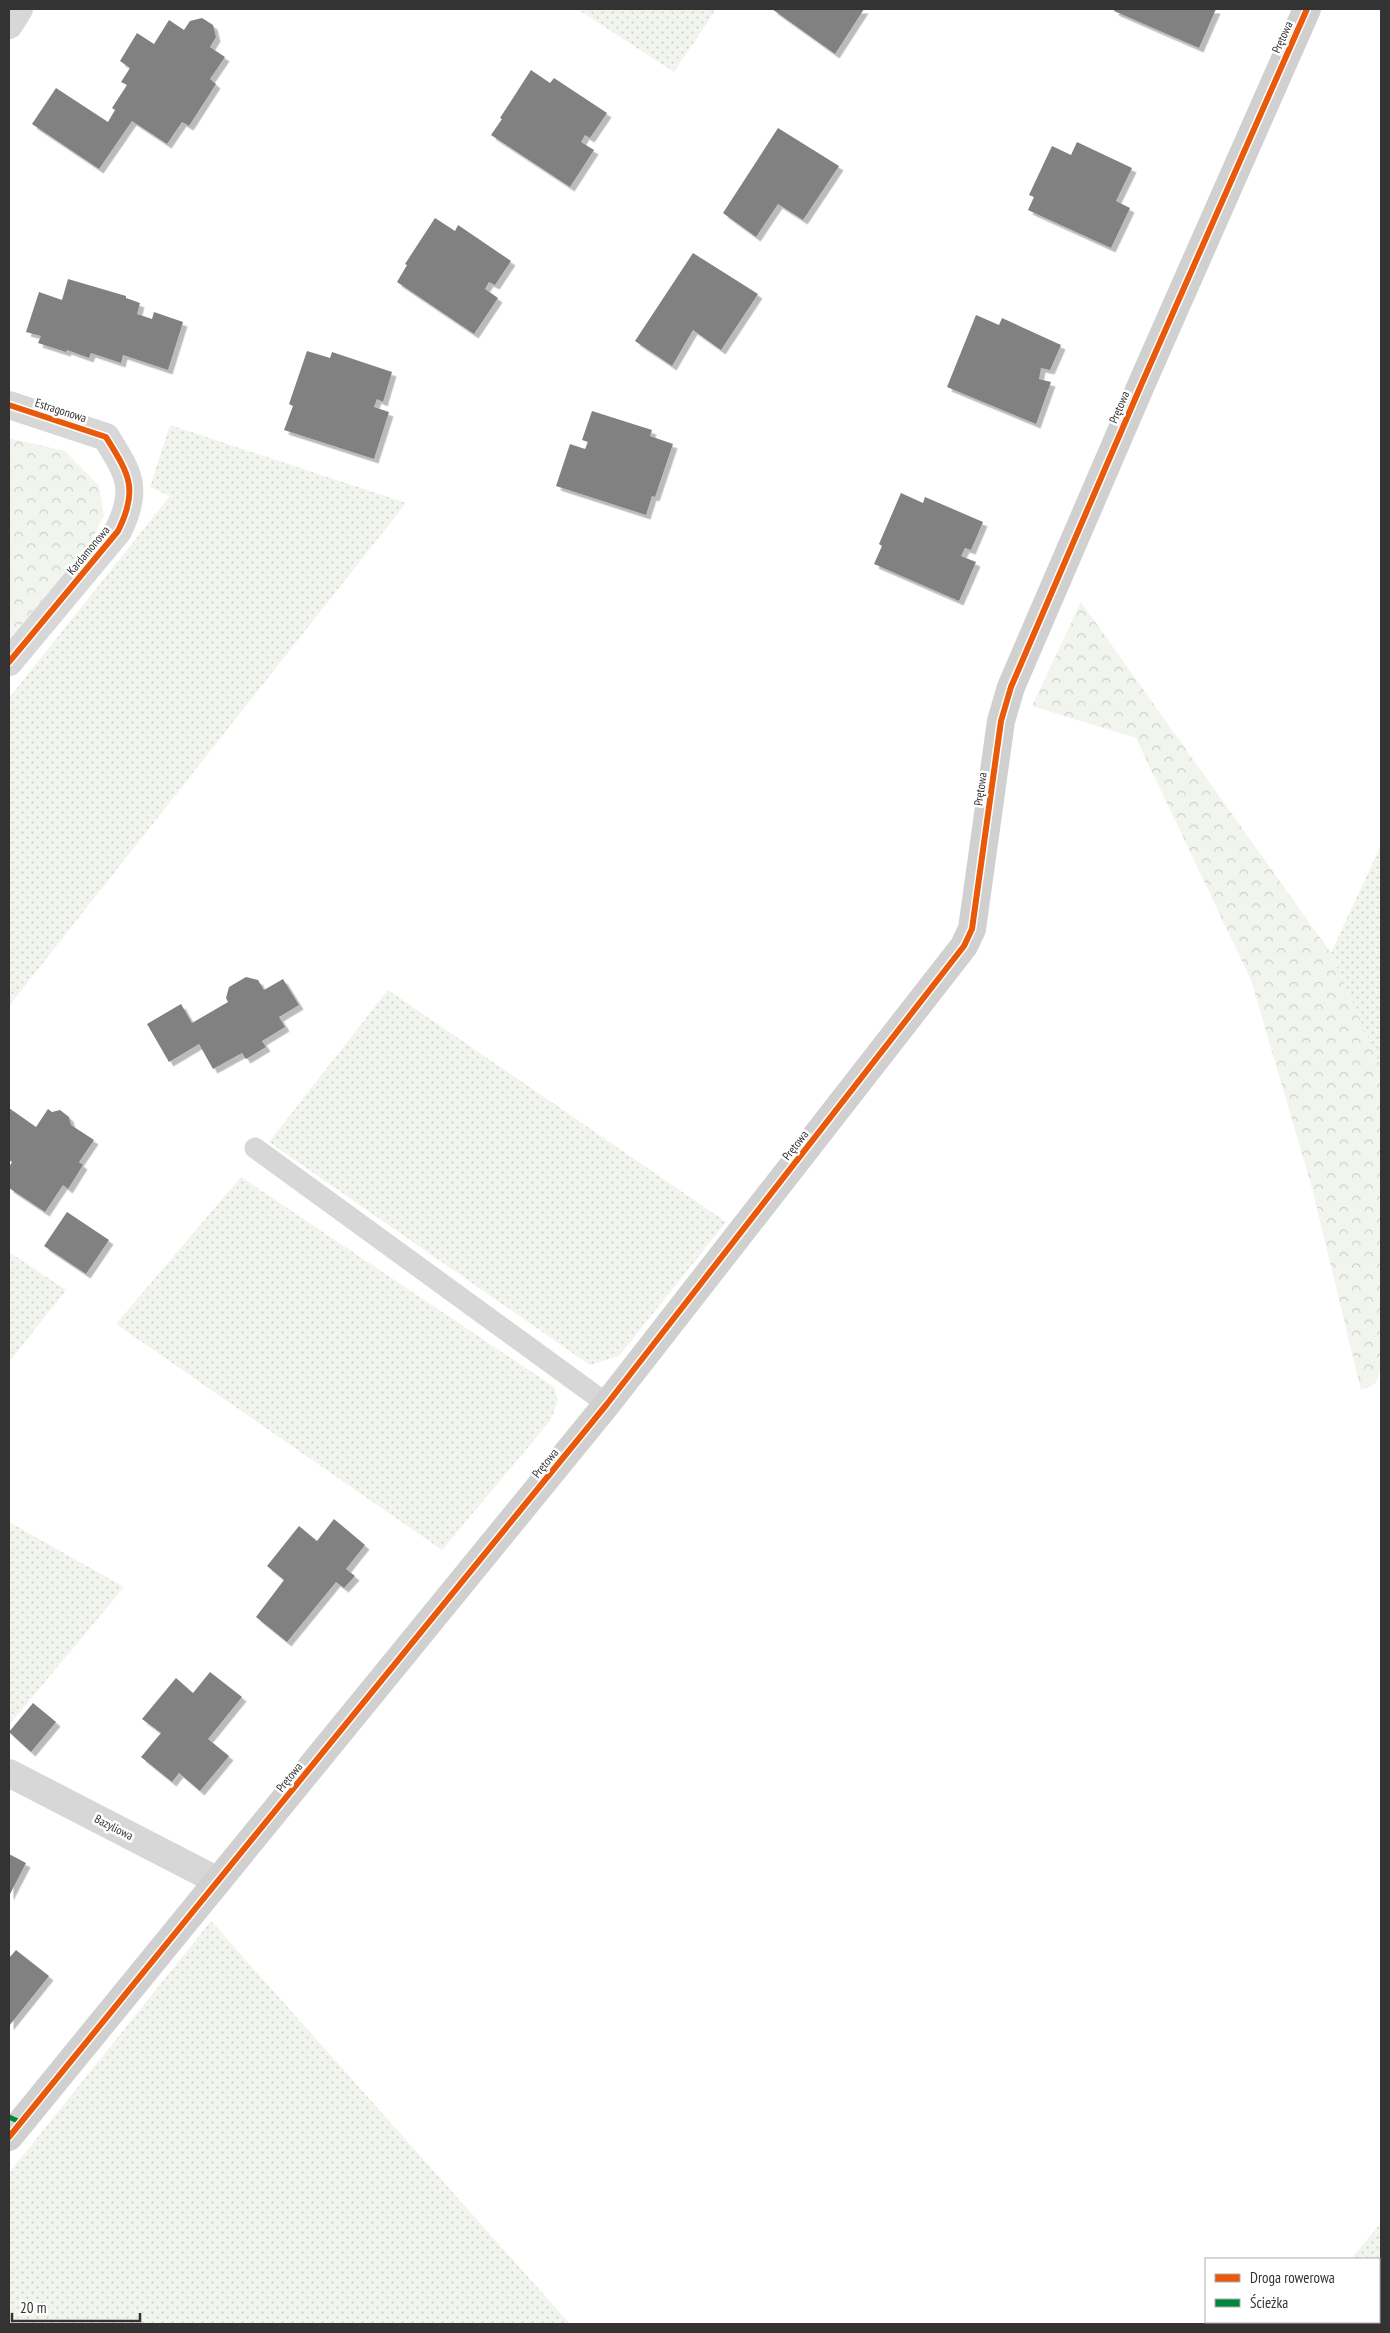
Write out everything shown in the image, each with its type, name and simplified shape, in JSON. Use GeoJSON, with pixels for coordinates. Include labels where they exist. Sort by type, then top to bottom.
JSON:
{"type":"FeatureCollection","features":[{"type":"Feature","properties":{"kind":"street"},"geometry":{"type":"LineString","coordinates":[[9,25],[20,9]]}},
{"type":"Feature","properties":{"kind":"street","name":"Prętowa"},"geometry":{"type":"LineString","coordinates":[[9,2137],[607,1404],[964,946],[972,929],[1001,721],[1011,687],[1142,383],[1307,9]]}},
{"type":"Feature","properties":{"kind":"street","name":"Estragonowa"},"geometry":{"type":"LineString","coordinates":[[9,406],[106,436]]}},
{"type":"Feature","properties":{"kind":"street","name":"Kardamonowa"},"geometry":{"type":"LineString","coordinates":[[9,662],[118,531],[128,511],[131,490],[123,465],[106,436]]}},
{"type":"Feature","properties":{"kind":"street","name":"Bazyliowa"},"geometry":{"type":"LineString","coordinates":[[9,1773],[218,1881]]}},
{"type":"Feature","properties":{"kind":"lane"},"geometry":{"type":"LineString","coordinates":[[255,1148],[607,1404]]}},
{"type":"Feature","properties":{"kind":"green space"},"geometry":{"type":"Polygon","coordinates":[[[577,9],[716,9],[674,72],[577,9]]]}},
{"type":"Feature","properties":{"kind":"green space"},"geometry":{"type":"Polygon","coordinates":[[[170,425],[406,503],[9,1006],[9,698],[170,496],[150,487],[170,425]]]}},
{"type":"Feature","properties":{"kind":"green space"},"geometry":{"type":"Polygon","coordinates":[[[9,438],[65,451],[99,486],[104,515],[89,545],[9,639],[9,438]]]}},
{"type":"Feature","properties":{"kind":"green space"},"geometry":{"type":"Polygon","coordinates":[[[1081,602],[1331,953],[1381,1067],[1381,1370],[1375,1384],[1361,1390],[1312,1188],[1251,980],[1136,738],[1032,706],[1081,602]]]}},
{"type":"Feature","properties":{"kind":"green space"},"geometry":{"type":"Polygon","coordinates":[[[1381,845],[1381,1068],[1331,953],[1381,845]]]}},
{"type":"Feature","properties":{"kind":"green space"},"geometry":{"type":"Polygon","coordinates":[[[388,990],[726,1222],[619,1356],[590,1365],[269,1142],[388,990]]]}},
{"type":"Feature","properties":{"kind":"green space"},"geometry":{"type":"Polygon","coordinates":[[[241,1177],[554,1387],[558,1401],[550,1421],[442,1550],[116,1324],[241,1177]]]}},
{"type":"Feature","properties":{"kind":"green space"},"geometry":{"type":"Polygon","coordinates":[[[9,1252],[66,1290],[9,1362],[9,1252]]]}},
{"type":"Feature","properties":{"kind":"green space"},"geometry":{"type":"Polygon","coordinates":[[[9,1522],[124,1587],[9,1725],[9,1522]]]}},
{"type":"Feature","properties":{"kind":"green space"},"geometry":{"type":"Polygon","coordinates":[[[211,1921],[570,2324],[9,2324],[9,2173],[211,1921]]]}},
{"type":"Feature","properties":{"kind":"green space"},"geometry":{"type":"Polygon","coordinates":[[[1381,2223],[1381,2324],[1297,2324],[1380,2323],[1380,2258],[1352,2258],[1381,2223]]]}},
{"type":"Feature","properties":{"kind":"building"},"geometry":{"type":"Polygon","coordinates":[[[772,9],[864,9],[835,54],[772,9]]]}},
{"type":"Feature","properties":{"kind":"building"},"geometry":{"type":"Polygon","coordinates":[[[1115,9],[1216,9],[1199,48],[1114,11],[1115,9]]]}},
{"type":"Feature","properties":{"kind":"building"},"geometry":{"type":"Polygon","coordinates":[[[202,18],[213,25],[216,37],[210,47],[225,57],[210,79],[216,84],[189,126],[182,122],[167,144],[132,121],[99,169],[32,124],[56,88],[108,122],[115,110],[112,108],[127,85],[121,82],[130,68],[120,61],[137,33],[154,44],[169,20],[184,30],[190,21],[202,18]]]}},
{"type":"Feature","properties":{"kind":"building"},"geometry":{"type":"Polygon","coordinates":[[[531,70],[550,83],[554,78],[607,113],[590,138],[585,135],[581,142],[594,150],[570,187],[491,135],[531,70]]]}},
{"type":"Feature","properties":{"kind":"building"},"geometry":{"type":"Polygon","coordinates":[[[778,128],[839,166],[803,220],[778,204],[756,237],[723,213],[778,128]]]}},
{"type":"Feature","properties":{"kind":"building"},"geometry":{"type":"Polygon","coordinates":[[[1077,142],[1132,168],[1116,201],[1130,208],[1111,248],[1028,210],[1034,197],[1029,195],[1052,146],[1071,155],[1077,142]]]}},
{"type":"Feature","properties":{"kind":"building"},"geometry":{"type":"Polygon","coordinates":[[[435,218],[455,231],[458,225],[511,261],[495,285],[489,282],[485,289],[498,298],[474,334],[397,282],[407,265],[405,264],[435,218]]]}},
{"type":"Feature","properties":{"kind":"building"},"geometry":{"type":"Polygon","coordinates":[[[693,253],[758,294],[721,350],[693,330],[672,366],[635,341],[693,253]]]}},
{"type":"Feature","properties":{"kind":"building"},"geometry":{"type":"Polygon","coordinates":[[[68,279],[126,296],[126,298],[140,303],[137,314],[152,319],[154,312],[183,322],[168,370],[123,355],[121,363],[91,353],[89,358],[38,343],[41,336],[26,332],[39,292],[62,300],[68,279]]]}},
{"type":"Feature","properties":{"kind":"building"},"geometry":{"type":"Polygon","coordinates":[[[976,315],[999,325],[1002,318],[1061,345],[1050,370],[1041,368],[1039,379],[1051,382],[1036,424],[947,387],[976,315]]]}},
{"type":"Feature","properties":{"kind":"building"},"geometry":{"type":"Polygon","coordinates":[[[307,351],[330,358],[332,352],[392,372],[383,402],[377,399],[374,407],[389,412],[374,459],[284,430],[293,406],[289,404],[307,351]]]}},
{"type":"Feature","properties":{"kind":"building"},"geometry":{"type":"Polygon","coordinates":[[[592,411],[652,430],[650,436],[673,444],[655,497],[652,496],[646,515],[556,486],[570,444],[585,449],[588,442],[582,440],[592,411]]]}},
{"type":"Feature","properties":{"kind":"building"},"geometry":{"type":"Polygon","coordinates":[[[901,493],[923,503],[925,497],[983,522],[971,550],[965,548],[961,556],[976,562],[959,601],[874,564],[882,546],[879,544],[901,493]]]}},
{"type":"Feature","properties":{"kind":"building"},"geometry":{"type":"Polygon","coordinates":[[[246,977],[258,980],[264,990],[283,979],[299,1005],[279,1017],[285,1027],[262,1041],[266,1047],[246,1059],[242,1053],[213,1069],[199,1044],[169,1062],[147,1024],[181,1004],[192,1023],[228,1002],[226,998],[229,987],[246,977]]]}},
{"type":"Feature","properties":{"kind":"building"},"geometry":{"type":"Polygon","coordinates":[[[9,1108],[36,1127],[48,1109],[52,1112],[60,1110],[69,1117],[71,1125],[94,1140],[79,1162],[83,1165],[68,1189],[63,1185],[45,1212],[9,1188],[9,1167],[12,1162],[9,1160],[9,1108]]]}},
{"type":"Feature","properties":{"kind":"building"},"geometry":{"type":"Polygon","coordinates":[[[67,1212],[109,1240],[86,1274],[44,1246],[67,1212]]]}},
{"type":"Feature","properties":{"kind":"building"},"geometry":{"type":"Polygon","coordinates":[[[334,1519],[365,1545],[346,1569],[355,1576],[344,1588],[336,1582],[287,1642],[256,1617],[284,1580],[267,1566],[299,1526],[317,1541],[334,1519]]]}},
{"type":"Feature","properties":{"kind":"building"},"geometry":{"type":"Polygon","coordinates":[[[210,1672],[242,1697],[208,1739],[229,1756],[200,1791],[179,1773],[172,1782],[141,1757],[161,1733],[142,1719],[176,1678],[193,1693],[210,1672]]]}},
{"type":"Feature","properties":{"kind":"building"},"geometry":{"type":"Polygon","coordinates":[[[33,1703],[56,1722],[31,1752],[9,1732],[33,1703]]]}},
{"type":"Feature","properties":{"kind":"building"},"geometry":{"type":"Polygon","coordinates":[[[9,1854],[26,1863],[9,1896],[9,1854]]]}},
{"type":"Feature","properties":{"kind":"building"},"geometry":{"type":"Polygon","coordinates":[[[16,1950],[49,1976],[9,2026],[9,1958],[16,1950]]]}},
{"type":"Feature","properties":{"kind":"marked path"},"geometry":{"type":"LineString","coordinates":[[9,2117],[20,2122]]}},
{"type":"Feature","properties":{"kind":"cycle path"},"geometry":{"type":"LineString","coordinates":[[9,2137],[607,1404],[964,946],[972,929],[1001,721],[1011,687],[1142,383],[1307,9]]}},
{"type":"Feature","properties":{"kind":"cycle path"},"geometry":{"type":"LineString","coordinates":[[9,405],[106,437],[121,461],[128,482],[129,493],[128,504],[118,531],[9,662]]}}]}
